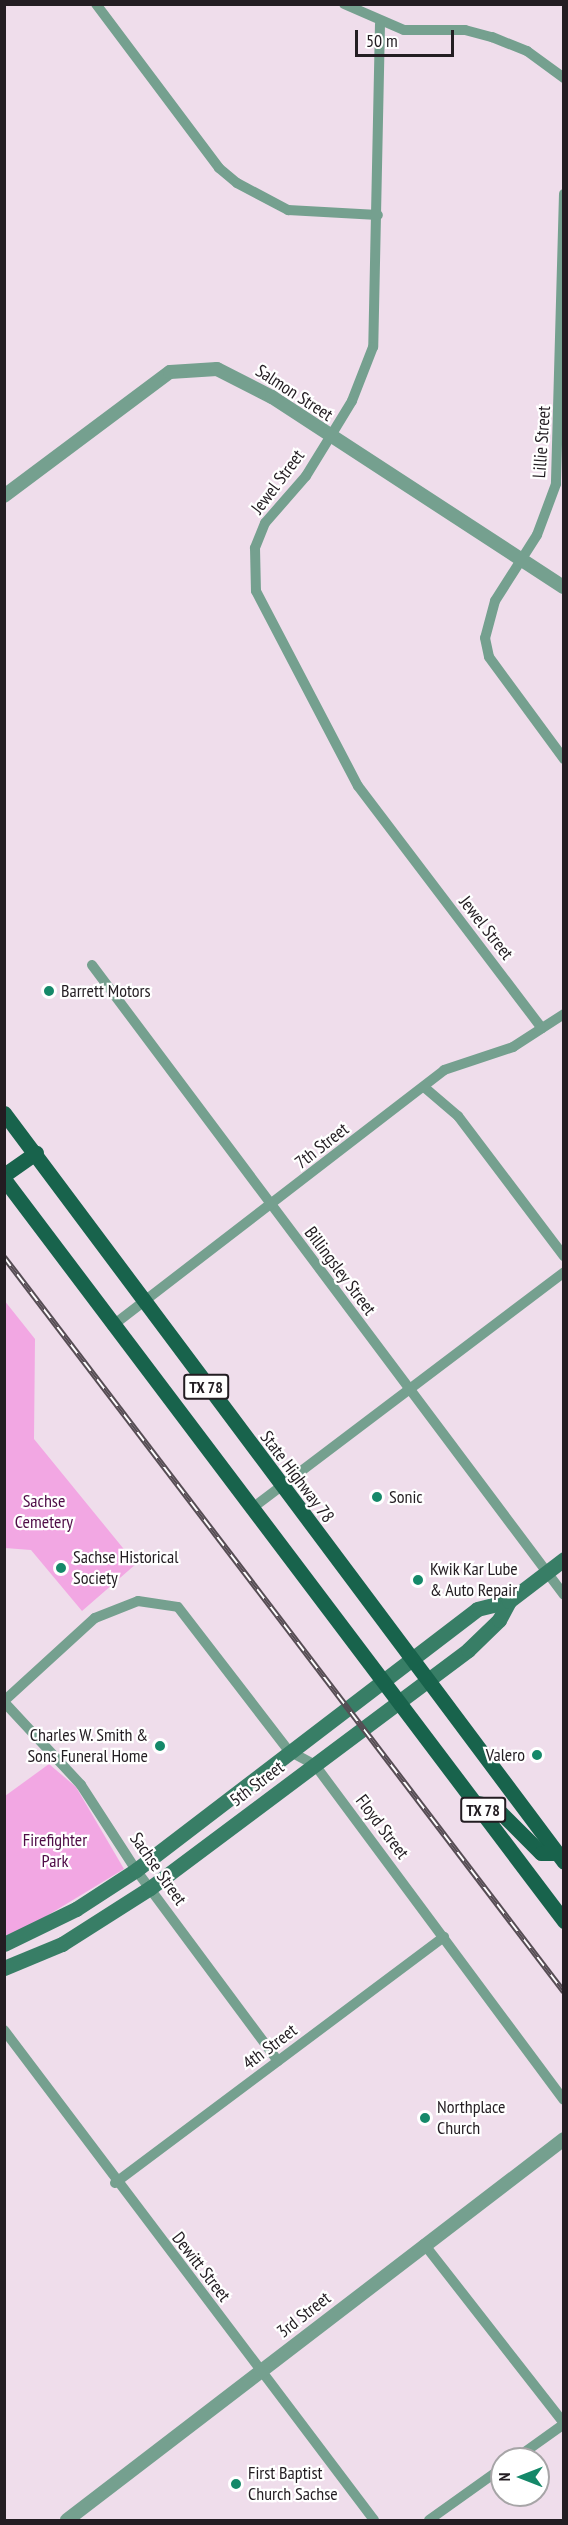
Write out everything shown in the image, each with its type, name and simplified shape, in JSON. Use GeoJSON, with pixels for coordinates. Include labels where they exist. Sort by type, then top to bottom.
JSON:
{"type":"FeatureCollection","features":[{"type":"Feature","properties":{"kind":"main road","name":"State Highway 78"},"geometry":{"type":"LineString","coordinates":[[4,1113],[36,1153],[143,1302],[409,1659],[561,1854]]}},
{"type":"Feature","properties":{"kind":"main road"},"geometry":{"type":"LineString","coordinates":[[4,1177],[36,1153]]}},
{"type":"Feature","properties":{"kind":"main road","name":"TX 78"},"geometry":{"type":"LineString","coordinates":[[4,1177],[112,1326],[251,1509],[384,1677],[564,1921]]}},
{"type":"Feature","properties":{"kind":"main road","name":"5th Street"},"geometry":{"type":"LineString","coordinates":[[4,1944],[76,1909],[136,1870],[384,1677],[477,1609],[509,1600],[564,1559]]}},
{"type":"Feature","properties":{"kind":"main road","name":"5th Street"},"geometry":{"type":"LineString","coordinates":[[4,1968],[62,1944],[150,1888],[427,1682],[499,1620],[509,1600]]}},
{"type":"Feature","properties":{"kind":"main road"},"geometry":{"type":"LineString","coordinates":[[258,1776],[273,1797]]}},
{"type":"Feature","properties":{"kind":"main road"},"geometry":{"type":"LineString","coordinates":[[478,1803],[494,1806],[541,1853],[561,1854]]}},
{"type":"Feature","properties":{"kind":"street"},"geometry":{"type":"LineString","coordinates":[[96,4],[219,168],[237,183],[288,210],[378,215]]}},
{"type":"Feature","properties":{"kind":"street"},"geometry":{"type":"LineString","coordinates":[[344,4],[380,24],[492,37],[526,51],[564,78]]}},
{"type":"Feature","properties":{"kind":"street","name":"Jewel Street"},"geometry":{"type":"LineString","coordinates":[[380,24],[378,215],[373,347],[352,401],[306,476],[265,522],[255,548],[256,591],[358,786],[542,1028]]}},
{"type":"Feature","properties":{"kind":"street","name":"Lillie Street"},"geometry":{"type":"LineString","coordinates":[[564,194],[561,453],[537,535],[520,561],[486,627],[489,657],[564,759]]}},
{"type":"Feature","properties":{"kind":"street","name":"Salmon Street"},"geometry":{"type":"LineString","coordinates":[[4,496],[170,372],[197,367],[229,373],[564,587]]}},
{"type":"Feature","properties":{"kind":"street","name":"Billingsley Street"},"geometry":{"type":"LineString","coordinates":[[92,965],[407,1389],[564,1595]]}},
{"type":"Feature","properties":{"kind":"street","name":"7th Street"},"geometry":{"type":"LineString","coordinates":[[112,1326],[272,1205],[444,1070],[513,1047],[564,1014]]}},
{"type":"Feature","properties":{"kind":"street"},"geometry":{"type":"LineString","coordinates":[[424,1087],[458,1116],[564,1256]]}},
{"type":"Feature","properties":{"kind":"street"},"geometry":{"type":"LineString","coordinates":[[251,1509],[564,1272]]}},
{"type":"Feature","properties":{"kind":"street","name":"Floyd Street"},"geometry":{"type":"LineString","coordinates":[[4,1701],[95,1618],[153,1599],[178,1607],[195,1624],[289,1750],[315,1765],[564,2100]]}},
{"type":"Feature","properties":{"kind":"street","name":"Sachse Street"},"geometry":{"type":"LineString","coordinates":[[4,1701],[81,1785],[136,1870],[278,2061]]}},
{"type":"Feature","properties":{"kind":"street","name":"4th Street"},"geometry":{"type":"LineString","coordinates":[[115,2183],[444,1937]]}},
{"type":"Feature","properties":{"kind":"street","name":"Dewitt Street"},"geometry":{"type":"LineString","coordinates":[[4,2030],[115,2183],[374,2520]]}},
{"type":"Feature","properties":{"kind":"street","name":"3rd Street"},"geometry":{"type":"LineString","coordinates":[[67,2520],[424,2244],[564,2139]]}},
{"type":"Feature","properties":{"kind":"street"},"geometry":{"type":"LineString","coordinates":[[424,2244],[564,2424],[532,2447]]}},
{"type":"Feature","properties":{"kind":"street"},"geometry":{"type":"LineString","coordinates":[[429,2520],[490,2477]]}},
{"type":"Feature","properties":{"kind":"green space","name":"Sachse Cemetery"},"geometry":{"type":"Polygon","coordinates":[[[4,1300],[35,1339],[34,1439],[136,1564],[82,1611],[31,1550],[5,1548],[4,1300]]]}},
{"type":"Feature","properties":{"kind":"green space","name":"Firefighter Park"},"geometry":{"type":"Polygon","coordinates":[[[49,1764],[76,1787],[124,1869],[35,1923],[5,1936],[5,1796],[49,1764]]]}},
{"type":"Feature","properties":{"kind":"railway"},"geometry":{"type":"LineString","coordinates":[[4,1257],[564,1992]]}},
{"type":"Feature","properties":{"kind":"place","name":"Barrett Motors"},"geometry":{"type":"Point","coordinates":[49,991]}},
{"type":"Feature","properties":{"kind":"place","name":"Sonic"},"geometry":{"type":"Point","coordinates":[377,1497]}},
{"type":"Feature","properties":{"kind":"place","name":"Sachse Historical Society"},"geometry":{"type":"Point","coordinates":[61,1568]}},
{"type":"Feature","properties":{"kind":"place","name":"Kwik Kar Lube & Auto Repair"},"geometry":{"type":"Point","coordinates":[418,1580]}},
{"type":"Feature","properties":{"kind":"place","name":"Charles W. Smith & Sons Funeral Home"},"geometry":{"type":"Point","coordinates":[160,1746]}},
{"type":"Feature","properties":{"kind":"place","name":"Valero"},"geometry":{"type":"Point","coordinates":[537,1755]}},
{"type":"Feature","properties":{"kind":"place","name":"Northplace Church"},"geometry":{"type":"Point","coordinates":[425,2118]}},
{"type":"Feature","properties":{"kind":"place","name":"First Baptist Church Sachse"},"geometry":{"type":"Point","coordinates":[236,2484]}}]}
